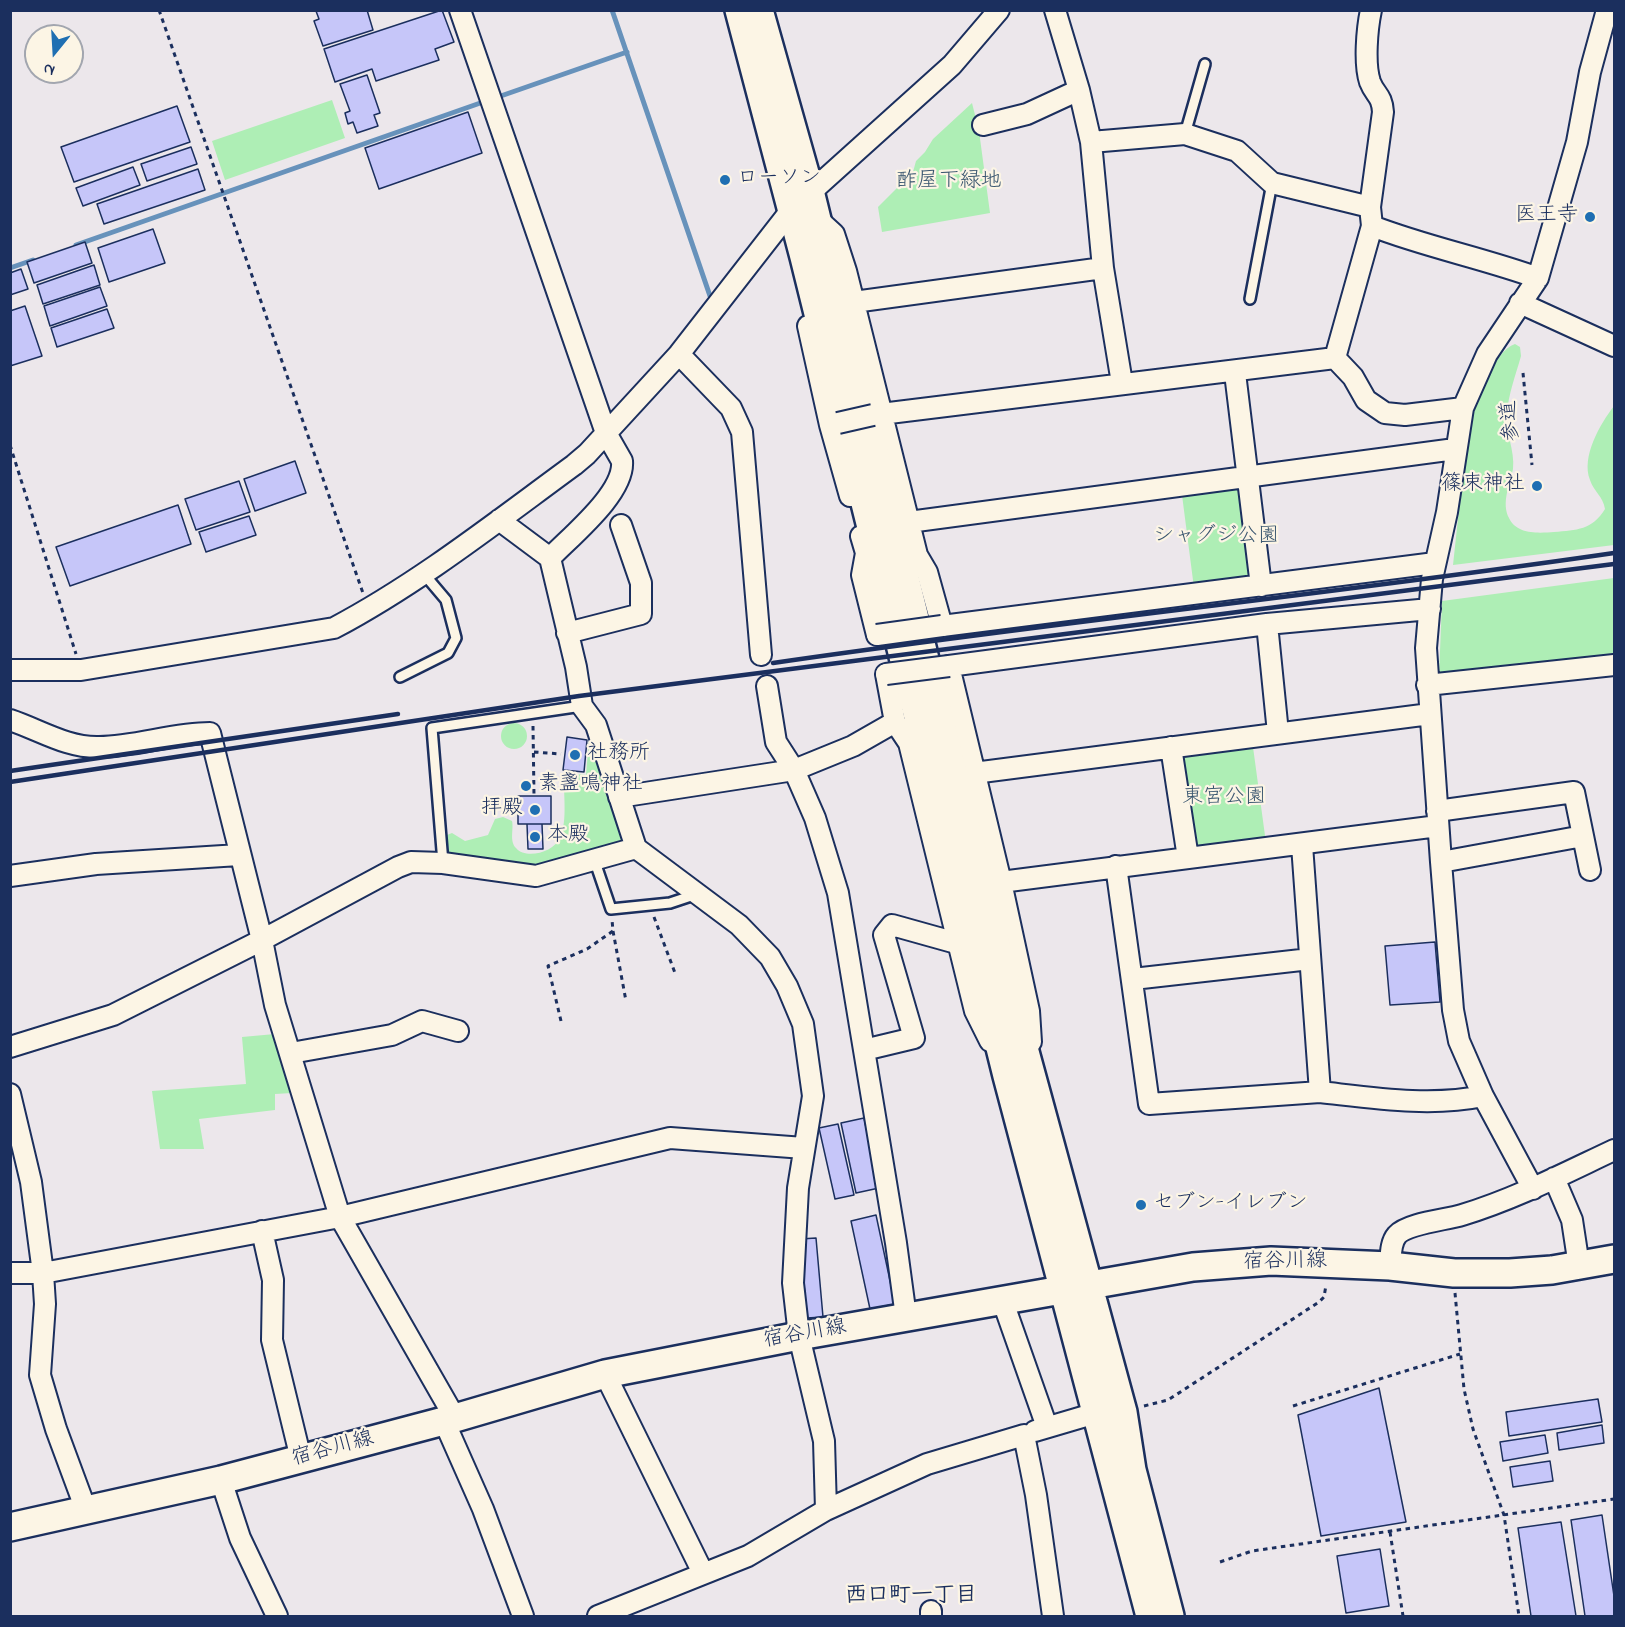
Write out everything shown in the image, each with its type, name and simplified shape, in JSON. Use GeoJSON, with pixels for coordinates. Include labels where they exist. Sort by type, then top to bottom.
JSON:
{"type":"FeatureCollection","features":[{"type":"Feature","properties":{"kind":"street"},"geometry":{"type":"LineString","coordinates":[[460,10],[606,433],[622,461],[618,480],[606,500],[549,558]]}},
{"type":"Feature","properties":{"kind":"street"},"geometry":{"type":"LineString","coordinates":[[739,10],[804,212],[792,255],[866,553],[862,576],[877,635],[1435,563]]}},
{"type":"Feature","properties":{"kind":"street"},"geometry":{"type":"LineString","coordinates":[[759,10],[804,212],[987,912],[1019,1075],[1077,1289],[1123,1412],[1132,1470],[1170,1617]]}},
{"type":"Feature","properties":{"kind":"street"},"geometry":{"type":"LineString","coordinates":[[10,670],[81,670],[299,636],[334,628],[424,574],[574,465],[679,354],[804,212],[952,64],[999,10]]}},
{"type":"Feature","properties":{"kind":"street"},"geometry":{"type":"LineString","coordinates":[[1055,10],[1079,90],[1091,142],[1103,268],[1122,383]]}},
{"type":"Feature","properties":{"kind":"street"},"geometry":{"type":"LineString","coordinates":[[1335,358],[1371,217],[1383,112],[1382,99],[1370,82],[1366,30],[1371,10]]}},
{"type":"Feature","properties":{"kind":"street"},"geometry":{"type":"LineString","coordinates":[[1533,1189],[1483,1096],[1459,1041],[1453,1010],[1426,648],[1435,563],[1447,512],[1463,408],[1487,354],[1538,278],[1577,142],[1590,72],[1607,10]]}},
{"type":"Feature","properties":{"kind":"street"},"geometry":{"type":"LineString","coordinates":[[983,125],[1027,114],[1079,90]]}},
{"type":"Feature","properties":{"kind":"street"},"geometry":{"type":"LineString","coordinates":[[1091,142],[1185,134],[1237,151],[1272,183],[1371,217],[1412,242],[1462,253],[1538,278]]}},
{"type":"Feature","properties":{"kind":"street"},"geometry":{"type":"LineString","coordinates":[[804,212],[834,234],[854,302],[878,414],[917,555],[927,572],[942,626]]}},
{"type":"Feature","properties":{"kind":"street"},"geometry":{"type":"LineString","coordinates":[[854,302],[1103,268]]}},
{"type":"Feature","properties":{"kind":"street"},"geometry":{"type":"LineString","coordinates":[[1520,303],[1614,346]]}},
{"type":"Feature","properties":{"kind":"street"},"geometry":{"type":"LineString","coordinates":[[679,354],[731,408],[742,432],[761,655]]}},
{"type":"Feature","properties":{"kind":"street"},"geometry":{"type":"LineString","coordinates":[[834,424],[878,414],[1122,383],[1234,373],[1335,358]]}},
{"type":"Feature","properties":{"kind":"street"},"geometry":{"type":"LineString","coordinates":[[1335,358],[1353,377],[1366,400],[1385,413],[1405,415],[1463,408]]}},
{"type":"Feature","properties":{"kind":"street"},"geometry":{"type":"LineString","coordinates":[[1234,373],[1261,586]]}},
{"type":"Feature","properties":{"kind":"street"},"geometry":{"type":"LineString","coordinates":[[909,522],[1455,449]]}},
{"type":"Feature","properties":{"kind":"street"},"geometry":{"type":"LineString","coordinates":[[499,520],[549,558],[582,706],[596,725],[636,848],[739,925],[770,957],[787,986],[803,1024],[813,1096],[798,1188],[793,1245],[793,1283],[799,1336],[824,1441],[826,1510]]}},
{"type":"Feature","properties":{"kind":"street"},"geometry":{"type":"LineString","coordinates":[[567,633],[640,614],[641,583],[621,525]]}},
{"type":"Feature","properties":{"kind":"street"},"geometry":{"type":"LineString","coordinates":[[1019,1075],[975,1011],[909,743],[895,722],[886,674],[1267,624],[1430,609]]}},
{"type":"Feature","properties":{"kind":"street"},"geometry":{"type":"LineString","coordinates":[[1267,624],[1278,733]]}},
{"type":"Feature","properties":{"kind":"street"},"geometry":{"type":"LineString","coordinates":[[1427,685],[1614,665]]}},
{"type":"Feature","properties":{"kind":"street"},"geometry":{"type":"LineString","coordinates":[[949,666],[1001,882],[1029,1011],[1019,1075]]}},
{"type":"Feature","properties":{"kind":"street"},"geometry":{"type":"LineString","coordinates":[[10,684],[71,675],[81,670]]}},
{"type":"Feature","properties":{"kind":"street"},"geometry":{"type":"LineString","coordinates":[[767,686],[776,742],[794,770],[815,818],[837,893],[906,1317]]}},
{"type":"Feature","properties":{"kind":"street"},"geometry":{"type":"LineString","coordinates":[[974,773],[1430,714]]}},
{"type":"Feature","properties":{"kind":"street"},"geometry":{"type":"LineString","coordinates":[[10,720],[66,743],[99,747],[168,736],[210,733],[262,940],[275,1005],[340,1217],[449,1419],[523,1617]]}},
{"type":"Feature","properties":{"kind":"street"},"geometry":{"type":"LineString","coordinates":[[619,797],[794,770],[845,750],[895,722]]}},
{"type":"Feature","properties":{"kind":"street"},"geometry":{"type":"LineString","coordinates":[[1171,747],[1188,858]]}},
{"type":"Feature","properties":{"kind":"street"},"geometry":{"type":"LineString","coordinates":[[1001,882],[1116,866],[1302,845],[1574,792],[1590,870]]}},
{"type":"Feature","properties":{"kind":"street"},"geometry":{"type":"LineString","coordinates":[[1441,862],[1583,836]]}},
{"type":"Feature","properties":{"kind":"street"},"geometry":{"type":"LineString","coordinates":[[1302,845],[1320,1092]]}},
{"type":"Feature","properties":{"kind":"street"},"geometry":{"type":"LineString","coordinates":[[10,1047],[112,1015],[411,862],[443,863],[536,876],[636,848]]}},
{"type":"Feature","properties":{"kind":"street"},"geometry":{"type":"LineString","coordinates":[[10,876],[96,864],[239,855]]}},
{"type":"Feature","properties":{"kind":"street"},"geometry":{"type":"LineString","coordinates":[[1116,866],[1149,1104],[1320,1092],[1456,1102],[1483,1096]]}},
{"type":"Feature","properties":{"kind":"street"},"geometry":{"type":"LineString","coordinates":[[864,1050],[914,1038],[884,935],[892,925],[960,944]]}},
{"type":"Feature","properties":{"kind":"street"},"geometry":{"type":"LineString","coordinates":[[1133,979],[1310,959]]}},
{"type":"Feature","properties":{"kind":"street"},"geometry":{"type":"LineString","coordinates":[[291,1053],[392,1035],[422,1022],[458,1031]]}},
{"type":"Feature","properties":{"kind":"street"},"geometry":{"type":"LineString","coordinates":[[10,1094],[31,1182],[43,1272],[45,1304],[40,1375],[56,1429],[86,1510]]}},
{"type":"Feature","properties":{"kind":"street"},"geometry":{"type":"LineString","coordinates":[[10,1273],[43,1272],[340,1217],[670,1138],[804,1148]]}},
{"type":"Feature","properties":{"kind":"street"},"geometry":{"type":"LineString","coordinates":[[1390,1266],[1392,1243],[1396,1236],[1405,1229],[1469,1213],[1533,1189],[1614,1150]]}},
{"type":"Feature","properties":{"kind":"street"},"geometry":{"type":"LineString","coordinates":[[1554,1178],[1572,1220],[1579,1266]]}},
{"type":"Feature","properties":{"kind":"street"},"geometry":{"type":"LineString","coordinates":[[262,1231],[273,1280],[272,1340],[301,1459]]}},
{"type":"Feature","properties":{"kind":"street","name":"宿谷川線"},"geometry":{"type":"LineString","coordinates":[[10,1527],[221,1480],[449,1419],[605,1374],[799,1336],[1193,1268],[1256,1261],[1330,1262],[1454,1273],[1510,1273],[1579,1266],[1614,1259]]}},
{"type":"Feature","properties":{"kind":"street"},"geometry":{"type":"LineString","coordinates":[[1077,1289],[1096,1413],[1150,1617]]}},
{"type":"Feature","properties":{"kind":"street"},"geometry":{"type":"LineString","coordinates":[[1003,1302],[1047,1427]]}},
{"type":"Feature","properties":{"kind":"street"},"geometry":{"type":"LineString","coordinates":[[605,1374],[703,1573]]}},
{"type":"Feature","properties":{"kind":"street"},"geometry":{"type":"LineString","coordinates":[[598,1617],[748,1556],[826,1510],[927,1464],[1096,1413]]}},
{"type":"Feature","properties":{"kind":"street"},"geometry":{"type":"LineString","coordinates":[[1024,1435],[1036,1495],[1053,1617]]}},
{"type":"Feature","properties":{"kind":"street"},"geometry":{"type":"LineString","coordinates":[[221,1480],[240,1538],[277,1617]]}},
{"type":"Feature","properties":{"kind":"lane"},"geometry":{"type":"LineString","coordinates":[[1185,134],[1205,64]]}},
{"type":"Feature","properties":{"kind":"lane"},"geometry":{"type":"LineString","coordinates":[[1250,299],[1272,183]]}},
{"type":"Feature","properties":{"kind":"lane"},"geometry":{"type":"LineString","coordinates":[[400,677],[448,652],[456,638],[446,600],[424,574]]}},
{"type":"Feature","properties":{"kind":"lane"},"geometry":{"type":"LineString","coordinates":[[443,863],[432,728],[582,706]]}},
{"type":"Feature","properties":{"kind":"lane"},"geometry":{"type":"LineString","coordinates":[[594,859],[611,909],[670,903],[699,894]]}},
{"type":"Feature","properties":{"kind":"path"},"geometry":{"type":"LineString","coordinates":[[159,10],[369,609]]}},
{"type":"Feature","properties":{"kind":"path","name":"参道"},"geometry":{"type":"LineString","coordinates":[[1523,374],[1532,465]]}},
{"type":"Feature","properties":{"kind":"path"},"geometry":{"type":"LineString","coordinates":[[10,445],[81,670]]}},
{"type":"Feature","properties":{"kind":"path"},"geometry":{"type":"LineString","coordinates":[[533,718],[534,796]]}},
{"type":"Feature","properties":{"kind":"path"},"geometry":{"type":"LineString","coordinates":[[534,752],[561,754]]}},
{"type":"Feature","properties":{"kind":"path"},"geometry":{"type":"LineString","coordinates":[[650,904],[675,973]]}},
{"type":"Feature","properties":{"kind":"path"},"geometry":{"type":"LineString","coordinates":[[611,909],[626,1001]]}},
{"type":"Feature","properties":{"kind":"path"},"geometry":{"type":"LineString","coordinates":[[561,1021],[548,966],[587,949],[613,931]]}},
{"type":"Feature","properties":{"kind":"path"},"geometry":{"type":"LineString","coordinates":[[1123,1412],[1168,1400],[1318,1302],[1324,1297],[1330,1262]]}},
{"type":"Feature","properties":{"kind":"path"},"geometry":{"type":"LineString","coordinates":[[1454,1273],[1464,1389],[1473,1429],[1503,1515],[1519,1617]]}},
{"type":"Feature","properties":{"kind":"path"},"geometry":{"type":"LineString","coordinates":[[1293,1406],[1461,1354]]}},
{"type":"Feature","properties":{"kind":"path"},"geometry":{"type":"LineString","coordinates":[[1221,1562],[1252,1551],[1614,1499]]}},
{"type":"Feature","properties":{"kind":"path"},"geometry":{"type":"LineString","coordinates":[[1390,1531],[1403,1617]]}},
{"type":"Feature","properties":{"kind":"green space"},"geometry":{"type":"Polygon","coordinates":[[[332,100],[345,138],[225,180],[212,141],[332,100]]]}},
{"type":"Feature","properties":{"kind":"green space","name":"酢屋下緑地"},"geometry":{"type":"Polygon","coordinates":[[[972,103],[979,131],[990,213],[882,232],[878,207],[913,172],[916,161],[933,139],[972,103]]]}},
{"type":"Feature","properties":{"kind":"green space"},"geometry":{"type":"Polygon","coordinates":[[[1515,344],[1520,347],[1521,356],[1507,414],[1513,462],[1506,500],[1509,518],[1517,528],[1542,533],[1583,528],[1600,516],[1605,509],[1590,480],[1588,461],[1593,441],[1614,406],[1614,545],[1453,565],[1468,426],[1474,406],[1492,367],[1507,348],[1515,344]]]}},
{"type":"Feature","properties":{"kind":"green space","name":"シャグジ公園"},"geometry":{"type":"Polygon","coordinates":[[[1239,488],[1251,580],[1194,588],[1182,495],[1239,488]]]}},
{"type":"Feature","properties":{"kind":"green space"},"geometry":{"type":"Polygon","coordinates":[[[1614,578],[1614,655],[1439,676],[1442,601],[1614,578]]]}},
{"type":"Feature","properties":{"kind":"green space"},"geometry":{"type":"Polygon","coordinates":[[[514,723],[523,727],[527,736],[523,745],[514,749],[505,745],[501,736],[505,727],[514,723]]]}},
{"type":"Feature","properties":{"kind":"green space"},"geometry":{"type":"Polygon","coordinates":[[[587,724],[628,840],[533,870],[449,854],[447,835],[452,833],[465,841],[488,835],[495,819],[503,817],[512,821],[513,842],[521,852],[540,853],[557,843],[564,823],[564,773],[586,775],[589,739],[587,724]]]}},
{"type":"Feature","properties":{"kind":"green space","name":"東宮公園"},"geometry":{"type":"Polygon","coordinates":[[[1253,747],[1266,843],[1194,852],[1181,756],[1253,747]]]}},
{"type":"Feature","properties":{"kind":"green space"},"geometry":{"type":"Polygon","coordinates":[[[275,1034],[292,1093],[275,1094],[275,1110],[199,1119],[204,1149],[160,1149],[152,1091],[246,1084],[242,1037],[275,1034]]]}},
{"type":"Feature","properties":{"kind":"building"},"geometry":{"type":"Polygon","coordinates":[[[367,10],[373,30],[323,46],[314,21],[319,19],[316,11],[367,10]]]}},
{"type":"Feature","properties":{"kind":"building"},"geometry":{"type":"Polygon","coordinates":[[[442,10],[454,42],[435,49],[439,60],[376,81],[372,69],[335,82],[324,49],[442,10]]]}},
{"type":"Feature","properties":{"kind":"building"},"geometry":{"type":"Polygon","coordinates":[[[367,75],[380,113],[374,115],[378,126],[357,133],[353,122],[348,124],[345,113],[350,111],[340,84],[367,75]]]}},
{"type":"Feature","properties":{"kind":"building"},"geometry":{"type":"Polygon","coordinates":[[[177,106],[190,142],[74,182],[61,147],[177,106]]]}},
{"type":"Feature","properties":{"kind":"building"},"geometry":{"type":"Polygon","coordinates":[[[468,112],[482,153],[379,189],[365,148],[468,112]]]}},
{"type":"Feature","properties":{"kind":"building"},"geometry":{"type":"Polygon","coordinates":[[[191,147],[197,164],[147,181],[141,164],[191,147]]]}},
{"type":"Feature","properties":{"kind":"building"},"geometry":{"type":"Polygon","coordinates":[[[133,167],[140,185],[83,206],[76,188],[133,167]]]}},
{"type":"Feature","properties":{"kind":"building"},"geometry":{"type":"Polygon","coordinates":[[[198,169],[205,190],[104,224],[97,204],[198,169]]]}},
{"type":"Feature","properties":{"kind":"building"},"geometry":{"type":"Polygon","coordinates":[[[153,229],[165,263],[109,282],[98,248],[153,229]]]}},
{"type":"Feature","properties":{"kind":"building"},"geometry":{"type":"Polygon","coordinates":[[[85,242],[92,263],[34,283],[27,262],[85,242]]]}},
{"type":"Feature","properties":{"kind":"building"},"geometry":{"type":"Polygon","coordinates":[[[94,265],[100,285],[43,304],[37,285],[94,265]]]}},
{"type":"Feature","properties":{"kind":"building"},"geometry":{"type":"Polygon","coordinates":[[[21,269],[28,289],[10,295],[10,273],[21,269]]]}},
{"type":"Feature","properties":{"kind":"building"},"geometry":{"type":"Polygon","coordinates":[[[100,287],[107,306],[50,326],[44,306],[100,287]]]}},
{"type":"Feature","properties":{"kind":"building"},"geometry":{"type":"Polygon","coordinates":[[[25,306],[42,356],[10,366],[10,311],[25,306]]]}},
{"type":"Feature","properties":{"kind":"building"},"geometry":{"type":"Polygon","coordinates":[[[107,309],[114,328],[57,347],[51,328],[107,309]]]}},
{"type":"Feature","properties":{"kind":"building"},"geometry":{"type":"Polygon","coordinates":[[[295,461],[306,493],[255,511],[244,479],[295,461]]]}},
{"type":"Feature","properties":{"kind":"building"},"geometry":{"type":"Polygon","coordinates":[[[239,481],[250,512],[196,530],[185,499],[239,481]]]}},
{"type":"Feature","properties":{"kind":"building"},"geometry":{"type":"Polygon","coordinates":[[[178,505],[191,544],[70,586],[56,547],[178,505]]]}},
{"type":"Feature","properties":{"kind":"building"},"geometry":{"type":"Polygon","coordinates":[[[249,516],[256,535],[206,552],[199,532],[249,516]]]}},
{"type":"Feature","properties":{"kind":"building","name":"社務所"},"geometry":{"type":"Polygon","coordinates":[[[567,737],[587,740],[584,772],[563,770],[567,737]]]}},
{"type":"Feature","properties":{"kind":"building","name":"拝殿"},"geometry":{"type":"Polygon","coordinates":[[[518,796],[551,796],[551,824],[518,824],[518,796]]]}},
{"type":"Feature","properties":{"kind":"building","name":"本殿"},"geometry":{"type":"Polygon","coordinates":[[[527,824],[542,824],[543,849],[528,849],[527,824]]]}},
{"type":"Feature","properties":{"kind":"building"},"geometry":{"type":"Polygon","coordinates":[[[1435,942],[1440,1002],[1390,1005],[1385,946],[1435,942]]]}},
{"type":"Feature","properties":{"kind":"building"},"geometry":{"type":"Polygon","coordinates":[[[864,1118],[879,1188],[856,1193],[841,1123],[864,1118]]]}},
{"type":"Feature","properties":{"kind":"building"},"geometry":{"type":"Polygon","coordinates":[[[838,1124],[854,1195],[835,1199],[819,1128],[838,1124]]]}},
{"type":"Feature","properties":{"kind":"building"},"geometry":{"type":"Polygon","coordinates":[[[876,1215],[895,1304],[870,1309],[851,1221],[876,1215]]]}},
{"type":"Feature","properties":{"kind":"building"},"geometry":{"type":"Polygon","coordinates":[[[816,1238],[823,1317],[807,1318],[800,1239],[816,1238]]]}},
{"type":"Feature","properties":{"kind":"building"},"geometry":{"type":"Polygon","coordinates":[[[1379,1388],[1406,1522],[1321,1536],[1298,1415],[1379,1388]]]}},
{"type":"Feature","properties":{"kind":"building"},"geometry":{"type":"Polygon","coordinates":[[[1598,1399],[1602,1422],[1509,1436],[1506,1412],[1598,1399]]]}},
{"type":"Feature","properties":{"kind":"building"},"geometry":{"type":"Polygon","coordinates":[[[1602,1425],[1604,1443],[1559,1450],[1557,1433],[1602,1425]]]}},
{"type":"Feature","properties":{"kind":"building"},"geometry":{"type":"Polygon","coordinates":[[[1545,1435],[1548,1453],[1503,1461],[1500,1442],[1545,1435]]]}},
{"type":"Feature","properties":{"kind":"building"},"geometry":{"type":"Polygon","coordinates":[[[1550,1461],[1553,1481],[1513,1487],[1510,1467],[1550,1461]]]}},
{"type":"Feature","properties":{"kind":"building"},"geometry":{"type":"Polygon","coordinates":[[[1602,1515],[1614,1596],[1614,1616],[1585,1616],[1571,1520],[1602,1515]]]}},
{"type":"Feature","properties":{"kind":"building"},"geometry":{"type":"Polygon","coordinates":[[[1561,1522],[1576,1616],[1531,1616],[1518,1528],[1561,1522]]]}},
{"type":"Feature","properties":{"kind":"building"},"geometry":{"type":"Polygon","coordinates":[[[1380,1549],[1389,1606],[1346,1613],[1337,1556],[1380,1549]]]}},
{"type":"Feature","properties":{"kind":"waterway"},"geometry":{"type":"LineString","coordinates":[[612,10],[710,296]]}},
{"type":"Feature","properties":{"kind":"waterway"},"geometry":{"type":"LineString","coordinates":[[495,98],[627,52]]}},
{"type":"Feature","properties":{"kind":"waterway"},"geometry":{"type":"LineString","coordinates":[[76,245],[486,101]]}},
{"type":"Feature","properties":{"kind":"waterway"},"geometry":{"type":"LineString","coordinates":[[10,268],[33,260]]}},
{"type":"Feature","properties":{"kind":"railway"},"geometry":{"type":"LineString","coordinates":[[773,663],[1614,553]]}},
{"type":"Feature","properties":{"kind":"railway"},"geometry":{"type":"LineString","coordinates":[[10,782],[579,696],[1614,564]]}},
{"type":"Feature","properties":{"kind":"railway"},"geometry":{"type":"LineString","coordinates":[[10,771],[398,714]]}},
{"type":"Feature","properties":{"kind":"place","name":"ローソン"},"geometry":{"type":"Point","coordinates":[725,180]}},
{"type":"Feature","properties":{"kind":"place","name":"医王寺"},"geometry":{"type":"Point","coordinates":[1590,217]}},
{"type":"Feature","properties":{"kind":"place","name":"篠束神社"},"geometry":{"type":"Point","coordinates":[1537,486]}},
{"type":"Feature","properties":{"kind":"place","name":"社務所"},"geometry":{"type":"Point","coordinates":[575,755]}},
{"type":"Feature","properties":{"kind":"place","name":"素盞鳴神社"},"geometry":{"type":"Point","coordinates":[526,786]}},
{"type":"Feature","properties":{"kind":"place","name":"拝殿"},"geometry":{"type":"Point","coordinates":[535,810]}},
{"type":"Feature","properties":{"kind":"place","name":"本殿"},"geometry":{"type":"Point","coordinates":[535,837]}},
{"type":"Feature","properties":{"kind":"place","name":"セブン-イレブン"},"geometry":{"type":"Point","coordinates":[1141,1205]}},
{"type":"Feature","properties":{"kind":"district","name":"西口町一丁目"},"geometry":{"type":"Point","coordinates":[911,1597]}}]}
